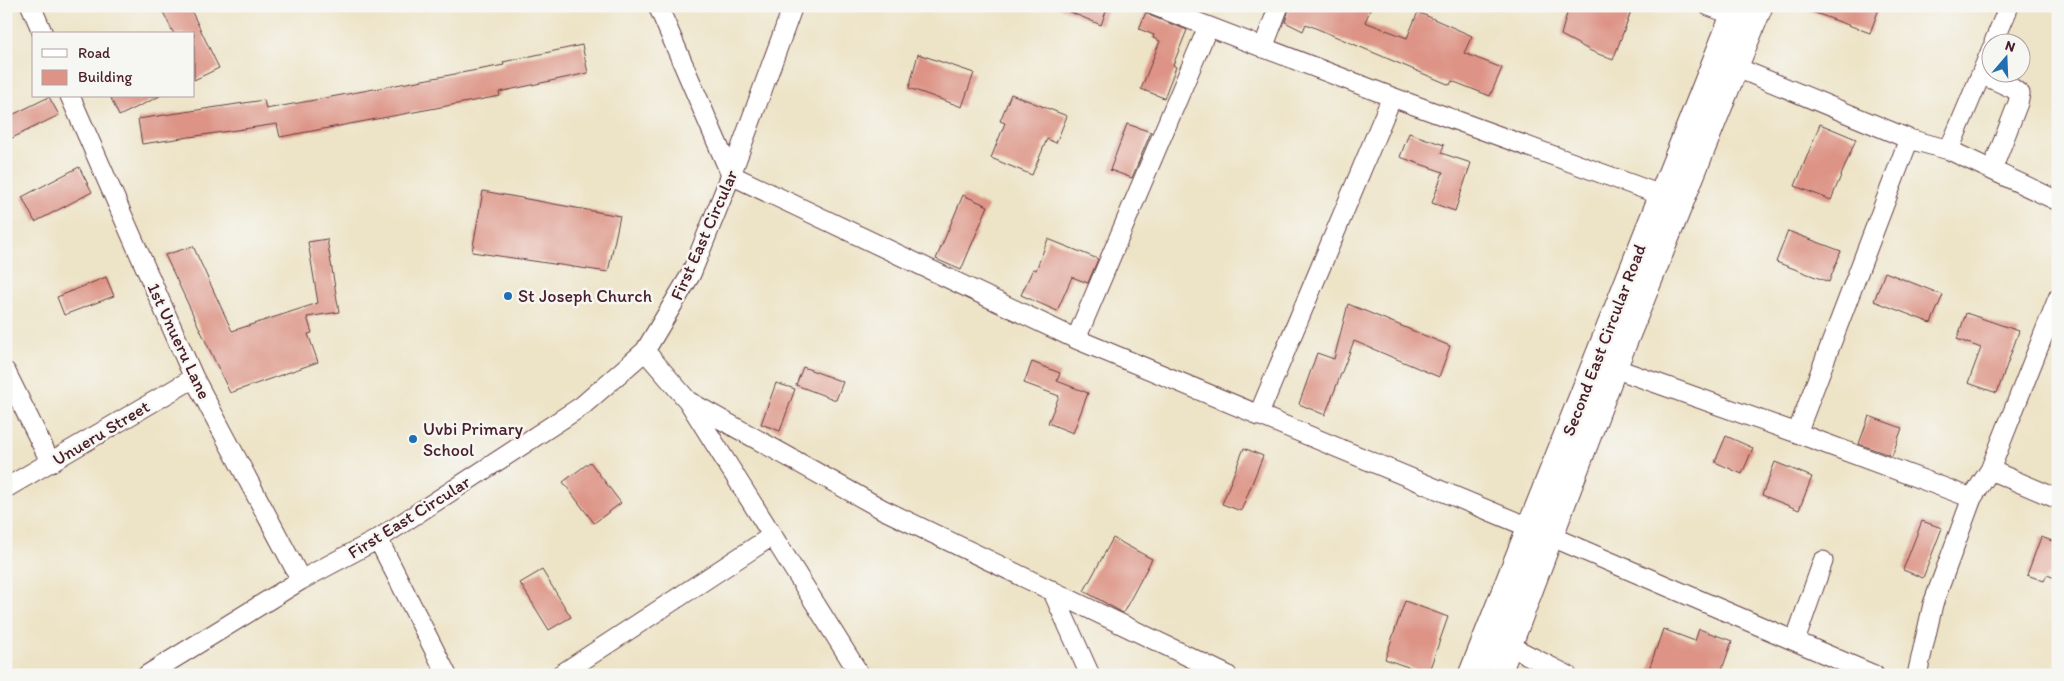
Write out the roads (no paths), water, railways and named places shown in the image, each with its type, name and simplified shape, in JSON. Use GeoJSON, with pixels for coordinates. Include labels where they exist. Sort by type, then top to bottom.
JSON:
{"type":"FeatureCollection","features":[{"type":"Feature","properties":{"kind":"main road","name":"Second East Circular Road"},"geometry":{"type":"LineString","coordinates":[[1472,675],[1540,532],[1614,368],[1760,6]]}},
{"type":"Feature","properties":{"kind":"main road","name":"Second East Circular Road"},"geometry":{"type":"LineString","coordinates":[[1498,675],[1510,646],[1540,532],[1598,360],[1735,11]]}},
{"type":"Feature","properties":{"kind":"street"},"geometry":{"type":"LineString","coordinates":[[31,6],[42,32]]}},
{"type":"Feature","properties":{"kind":"street"},"geometry":{"type":"LineString","coordinates":[[658,6],[731,175],[1076,339],[1540,532],[1874,675]]}},
{"type":"Feature","properties":{"kind":"street","name":"First East Circular"},"geometry":{"type":"LineString","coordinates":[[147,675],[174,668],[301,580],[378,539],[582,406],[644,351],[691,274],[731,175],[793,6]]}},
{"type":"Feature","properties":{"kind":"street"},"geometry":{"type":"LineString","coordinates":[[1155,6],[1392,97],[1661,196]]}},
{"type":"Feature","properties":{"kind":"street"},"geometry":{"type":"LineString","coordinates":[[1263,48],[1279,6]]}},
{"type":"Feature","properties":{"kind":"street"},"geometry":{"type":"LineString","coordinates":[[1709,6],[1735,11]]}},
{"type":"Feature","properties":{"kind":"street"},"geometry":{"type":"LineString","coordinates":[[1998,32],[2009,6]]}},
{"type":"Feature","properties":{"kind":"street"},"geometry":{"type":"LineString","coordinates":[[1076,339],[1208,27]]}},
{"type":"Feature","properties":{"kind":"street"},"geometry":{"type":"LineString","coordinates":[[1735,67],[1909,139],[1949,150],[2058,201]]}},
{"type":"Feature","properties":{"kind":"street"},"geometry":{"type":"LineString","coordinates":[[1949,150],[1981,74],[2012,88],[2020,94],[2018,103],[1992,170]]}},
{"type":"Feature","properties":{"kind":"street"},"geometry":{"type":"LineString","coordinates":[[1258,416],[1392,97]]}},
{"type":"Feature","properties":{"kind":"street","name":"1st Unueru Lane"},"geometry":{"type":"LineString","coordinates":[[71,98],[194,378],[301,580]]}},
{"type":"Feature","properties":{"kind":"street"},"geometry":{"type":"LineString","coordinates":[[1797,433],[1909,139]]}},
{"type":"Feature","properties":{"kind":"street"},"geometry":{"type":"LineString","coordinates":[[1917,675],[1933,604],[1972,498],[1990,470],[2056,305]]}},
{"type":"Feature","properties":{"kind":"street"},"geometry":{"type":"LineString","coordinates":[[644,351],[688,401],[860,675]]}},
{"type":"Feature","properties":{"kind":"street"},"geometry":{"type":"LineString","coordinates":[[1614,368],[1972,498]]}},
{"type":"Feature","properties":{"kind":"street"},"geometry":{"type":"LineString","coordinates":[[6,372],[51,463]]}},
{"type":"Feature","properties":{"kind":"street","name":"Unueru Street"},"geometry":{"type":"LineString","coordinates":[[6,488],[194,378]]}},
{"type":"Feature","properties":{"kind":"street"},"geometry":{"type":"LineString","coordinates":[[688,401],[882,509],[1227,675]]}},
{"type":"Feature","properties":{"kind":"street"},"geometry":{"type":"LineString","coordinates":[[1990,470],[2058,499]]}},
{"type":"Feature","properties":{"kind":"street"},"geometry":{"type":"LineString","coordinates":[[560,675],[772,536]]}},
{"type":"Feature","properties":{"kind":"street"},"geometry":{"type":"LineString","coordinates":[[378,539],[447,675]]}},
{"type":"Feature","properties":{"kind":"street"},"geometry":{"type":"LineString","coordinates":[[1795,641],[1823,560]]}},
{"type":"Feature","properties":{"kind":"street"},"geometry":{"type":"LineString","coordinates":[[1052,590],[1090,675]]}},
{"type":"Feature","properties":{"kind":"street"},"geometry":{"type":"LineString","coordinates":[[1510,646],[1567,675]]}},
{"type":"Feature","properties":{"kind":"place","name":"St Joseph Church"},"geometry":{"type":"Point","coordinates":[508,296]}},
{"type":"Feature","properties":{"kind":"place","name":"Uvbi Primary School"},"geometry":{"type":"Point","coordinates":[413,439]}}]}
